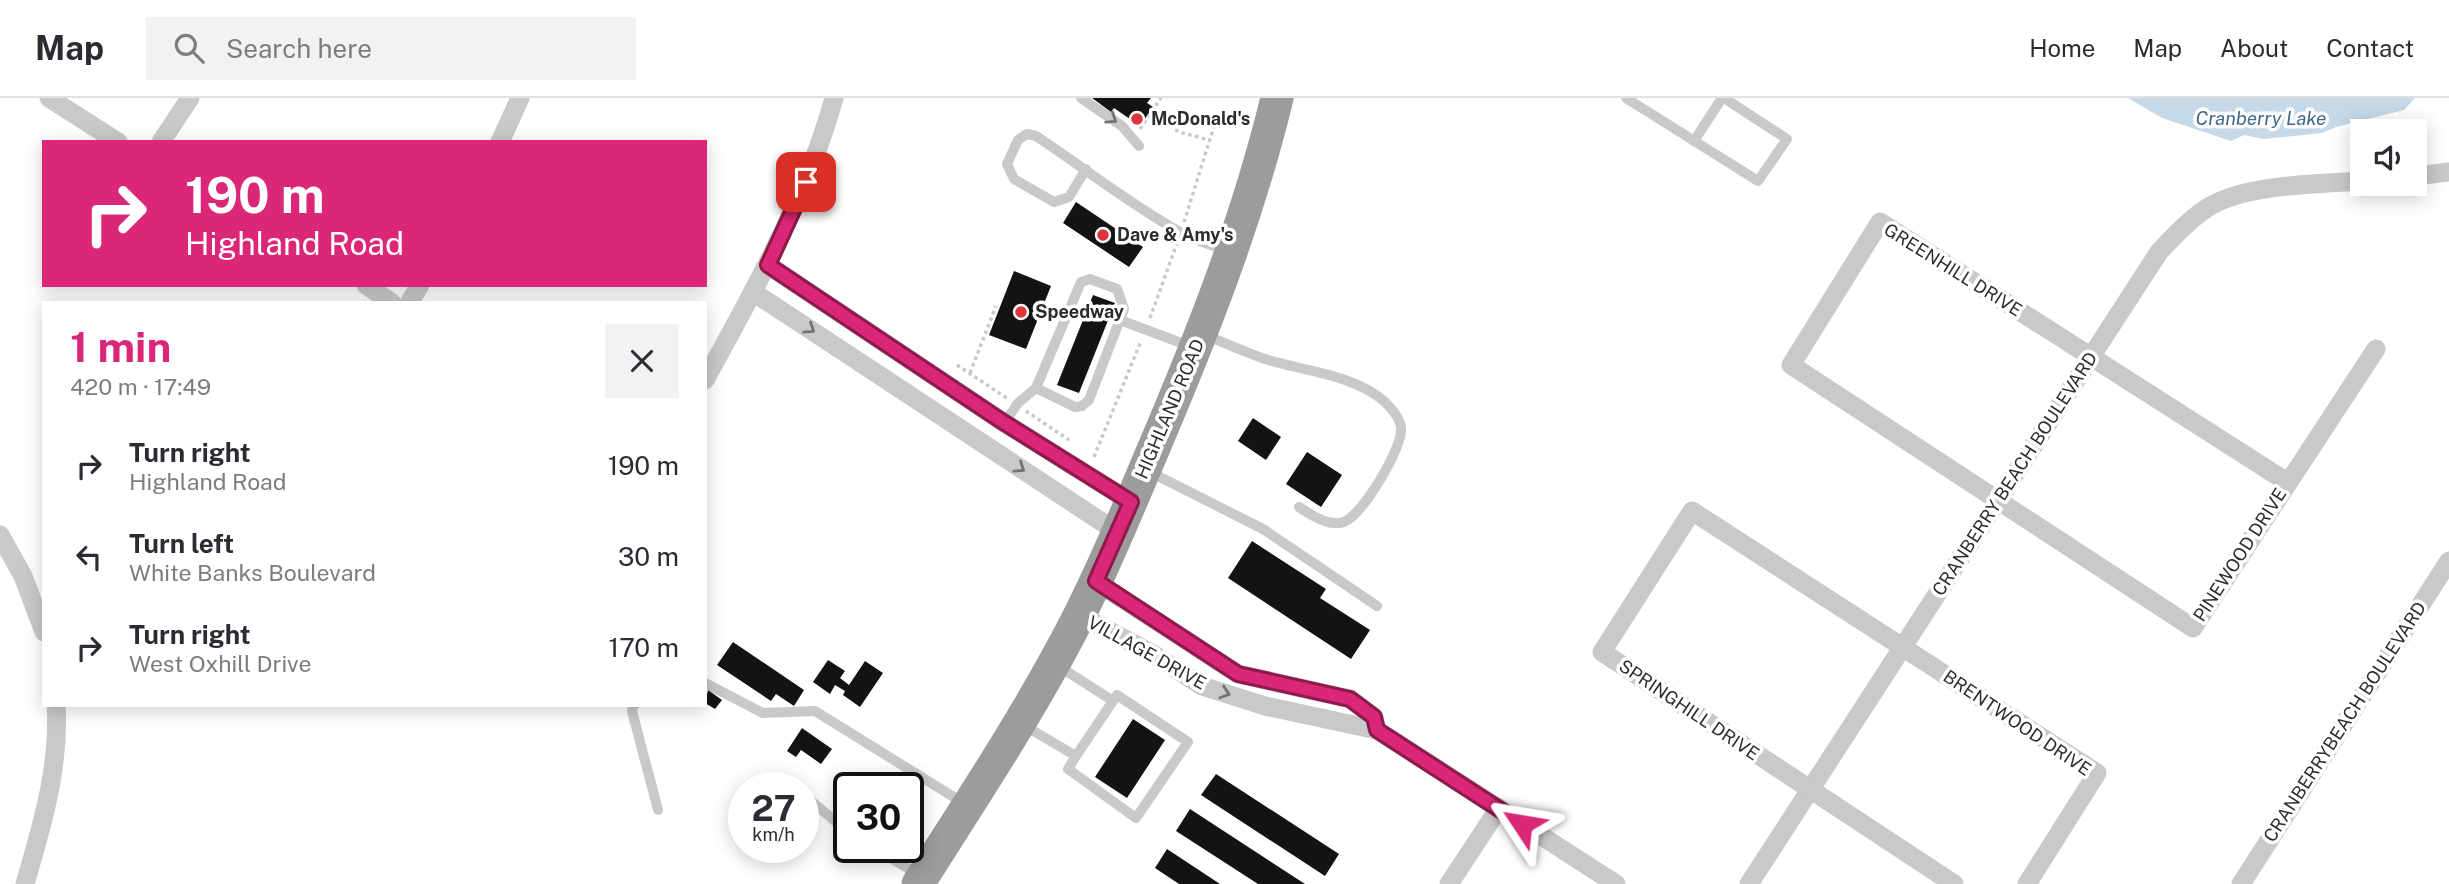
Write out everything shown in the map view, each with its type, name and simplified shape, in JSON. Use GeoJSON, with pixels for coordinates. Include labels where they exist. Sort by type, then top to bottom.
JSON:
{"type":"FeatureCollection","features":[{"type":"Feature","properties":{"kind":"highway","name":"HIGHLAND ROAD"},"geometry":{"type":"LineString","coordinates":[[920,880],[1054,663],[1096,581],[1145,469],[1232,253],[1278,98]]}},
{"type":"Feature","properties":{"kind":"street"},"geometry":{"type":"LineString","coordinates":[[49,98],[115,140]]}},
{"type":"Feature","properties":{"kind":"street"},"geometry":{"type":"LineString","coordinates":[[162,140],[190,98]]}},
{"type":"Feature","properties":{"kind":"street"},"geometry":{"type":"LineString","coordinates":[[501,140],[520,98]]}},
{"type":"Feature","properties":{"kind":"street"},"geometry":{"type":"LineString","coordinates":[[707,376],[768,265],[801,194],[824,135],[834,98]]}},
{"type":"Feature","properties":{"kind":"street"},"geometry":{"type":"LineString","coordinates":[[2427,175],[2449,172]]}},
{"type":"Feature","properties":{"kind":"street","name":"CRANBERRY BEACH BOULEVARD"},"geometry":{"type":"LineString","coordinates":[[1749,884],[2159,252],[2209,207],[2226,199],[2292,186],[2350,182]]}},
{"type":"Feature","properties":{"kind":"street","name":"GREENHILL DRIVE"},"geometry":{"type":"LineString","coordinates":[[1998,499],[1791,365],[1880,222],[2091,357]]}},
{"type":"Feature","properties":{"kind":"street"},"geometry":{"type":"LineString","coordinates":[[768,265],[937,375],[1002,421],[1131,502]]}},
{"type":"Feature","properties":{"kind":"street"},"geometry":{"type":"LineString","coordinates":[[369,287],[389,301]]}},
{"type":"Feature","properties":{"kind":"street"},"geometry":{"type":"LineString","coordinates":[[753,292],[1117,532]]}},
{"type":"Feature","properties":{"kind":"street"},"geometry":{"type":"LineString","coordinates":[[2287,482],[2375,349]]}},
{"type":"Feature","properties":{"kind":"street","name":"PINEWOOD DRIVE"},"geometry":{"type":"LineString","coordinates":[[1998,499],[2193,628],[2287,482],[2091,357]]}},
{"type":"Feature","properties":{"kind":"street"},"geometry":{"type":"LineString","coordinates":[[920,402],[937,375]]}},
{"type":"Feature","properties":{"kind":"street"},"geometry":{"type":"LineString","coordinates":[[984,444],[1002,421]]}},
{"type":"Feature","properties":{"kind":"street","name":"SPRINGHILL DRIVE"},"geometry":{"type":"LineString","coordinates":[[1809,790],[1602,652],[1692,511],[1903,646]]}},
{"type":"Feature","properties":{"kind":"street"},"geometry":{"type":"LineString","coordinates":[[0,535],[23,576],[42,627]]}},
{"type":"Feature","properties":{"kind":"street","name":"CRANBERRYBEACH BOULEVARD"},"geometry":{"type":"LineString","coordinates":[[2241,884],[2449,561]]}},
{"type":"Feature","properties":{"kind":"street","name":"VILLAGE DRIVE"},"geometry":{"type":"LineString","coordinates":[[1096,581],[1238,674],[1350,699],[1374,717],[1377,730]]}},
{"type":"Feature","properties":{"kind":"street","name":"VILLAGE DRIVE"},"geometry":{"type":"LineString","coordinates":[[1079,615],[1153,654],[1202,686],[1265,706],[1341,720],[1377,730],[1616,884]]}},
{"type":"Feature","properties":{"kind":"street","name":"BRENTWOOD DRIVE"},"geometry":{"type":"LineString","coordinates":[[1903,646],[2097,773],[2026,884]]}},
{"type":"Feature","properties":{"kind":"street"},"geometry":{"type":"LineString","coordinates":[[25,884],[46,812],[58,739],[56,707]]}},
{"type":"Feature","properties":{"kind":"street"},"geometry":{"type":"LineString","coordinates":[[1809,790],[1954,884]]}},
{"type":"Feature","properties":{"kind":"street"},"geometry":{"type":"LineString","coordinates":[[1449,884],[1499,808]]}},
{"type":"Feature","properties":{"kind":"lane"},"geometry":{"type":"LineString","coordinates":[[1081,98],[1122,126],[1139,146]]}},
{"type":"Feature","properties":{"kind":"lane"},"geometry":{"type":"LineString","coordinates":[[1626,98],[1694,141],[1758,181],[1787,139],[1723,98],[1694,141]]}},
{"type":"Feature","properties":{"kind":"lane"},"geometry":{"type":"LineString","coordinates":[[1086,169],[1069,197],[1054,202],[1014,179],[1007,163],[1018,140],[1027,134],[1037,136],[1086,169],[1181,233],[1232,253]]}},
{"type":"Feature","properties":{"kind":"lane"},"geometry":{"type":"LineString","coordinates":[[1002,421],[1036,388],[1081,282],[1090,279],[1117,289],[1124,309],[1089,400],[1082,406],[1075,407],[1036,388]]}},
{"type":"Feature","properties":{"kind":"lane"},"geometry":{"type":"LineString","coordinates":[[1120,320],[1146,330],[1198,341],[1348,383],[1383,400],[1396,414],[1402,426],[1401,440],[1389,466],[1354,515],[1343,522],[1333,523],[1299,508]]}},
{"type":"Feature","properties":{"kind":"lane"},"geometry":{"type":"LineString","coordinates":[[1145,469],[1263,529],[1377,606]]}},
{"type":"Feature","properties":{"kind":"lane"},"geometry":{"type":"LineString","coordinates":[[1054,663],[1113,701]]}},
{"type":"Feature","properties":{"kind":"lane"},"geometry":{"type":"LineString","coordinates":[[707,684],[764,713],[815,711],[968,806]]}},
{"type":"Feature","properties":{"kind":"lane"},"geometry":{"type":"LineString","coordinates":[[1117,695],[1188,743],[1136,818],[1068,769],[1076,755],[1117,695]]}},
{"type":"Feature","properties":{"kind":"lane"},"geometry":{"type":"LineString","coordinates":[[633,707],[632,711],[659,810]]}},
{"type":"Feature","properties":{"kind":"lane"},"geometry":{"type":"LineString","coordinates":[[1019,722],[1076,755]]}},
{"type":"Feature","properties":{"kind":"lane"},"geometry":{"type":"LineString","coordinates":[[819,808],[833,819]]}},
{"type":"Feature","properties":{"kind":"lane"},"geometry":{"type":"LineString","coordinates":[[895,863],[920,880]]}},
{"type":"Feature","properties":{"kind":"path"},"geometry":{"type":"LineString","coordinates":[[1131,122],[1141,129],[1161,98]]}},
{"type":"Feature","properties":{"kind":"path"},"geometry":{"type":"LineString","coordinates":[[1151,113],[1179,132],[1209,140]]}},
{"type":"Feature","properties":{"kind":"path"},"geometry":{"type":"LineString","coordinates":[[1087,476],[1146,330],[1181,233],[1217,117]]}},
{"type":"Feature","properties":{"kind":"path"},"geometry":{"type":"LineString","coordinates":[[970,373],[996,306]]}},
{"type":"Feature","properties":{"kind":"water","name":"Cranberry Lake"},"geometry":{"type":"Polygon","coordinates":[[[2128,98],[2415,98],[2404,110],[2368,119],[2350,119],[2350,124],[2322,133],[2264,139],[2244,135],[2231,141],[2162,118],[2128,98]]]}},
{"type":"Feature","properties":{"kind":"building","name":"McDonald's"},"geometry":{"type":"Polygon","coordinates":[[[1092,98],[1151,98],[1147,103],[1153,107],[1140,126],[1114,108],[1111,112],[1092,98]]]}},
{"type":"Feature","properties":{"kind":"building","name":"Dave & Amy's"},"geometry":{"type":"Polygon","coordinates":[[[1076,202],[1143,247],[1129,267],[1063,223],[1076,202]]]}},
{"type":"Feature","properties":{"kind":"building"},"geometry":{"type":"Polygon","coordinates":[[[1014,271],[1051,286],[1026,349],[989,335],[1014,271]]]}},
{"type":"Feature","properties":{"kind":"building"},"geometry":{"type":"Polygon","coordinates":[[[1093,295],[1115,303],[1079,393],[1057,385],[1093,295]]]}},
{"type":"Feature","properties":{"kind":"building"},"geometry":{"type":"Polygon","coordinates":[[[1253,418],[1281,437],[1266,460],[1238,441],[1253,418]]]}},
{"type":"Feature","properties":{"kind":"building"},"geometry":{"type":"Polygon","coordinates":[[[1307,452],[1342,475],[1321,507],[1286,484],[1307,452]]]}},
{"type":"Feature","properties":{"kind":"building"},"geometry":{"type":"Polygon","coordinates":[[[1252,541],[1326,589],[1320,598],[1370,630],[1351,659],[1228,578],[1252,541]]]}},
{"type":"Feature","properties":{"kind":"building"},"geometry":{"type":"Polygon","coordinates":[[[733,642],[804,690],[794,706],[776,694],[771,701],[717,665],[733,642]]]}},
{"type":"Feature","properties":{"kind":"building"},"geometry":{"type":"Polygon","coordinates":[[[828,660],[845,671],[840,678],[849,685],[865,661],[883,673],[860,707],[843,695],[845,691],[835,685],[830,694],[813,682],[828,660]]]}},
{"type":"Feature","properties":{"kind":"building"},"geometry":{"type":"Polygon","coordinates":[[[708,690],[722,700],[715,709],[707,704],[708,690]]]}},
{"type":"Feature","properties":{"kind":"building"},"geometry":{"type":"Polygon","coordinates":[[[1133,719],[1165,740],[1127,798],[1095,777],[1133,719]]]}},
{"type":"Feature","properties":{"kind":"building"},"geometry":{"type":"Polygon","coordinates":[[[802,728],[832,749],[821,764],[801,750],[796,757],[787,751],[802,728]]]}},
{"type":"Feature","properties":{"kind":"building"},"geometry":{"type":"Polygon","coordinates":[[[1216,774],[1339,854],[1325,876],[1201,795],[1216,774]]]}},
{"type":"Feature","properties":{"kind":"building"},"geometry":{"type":"Polygon","coordinates":[[[1190,809],[1305,884],[1258,884],[1176,831],[1190,809]]]}},
{"type":"Feature","properties":{"kind":"building"},"geometry":{"type":"Polygon","coordinates":[[[1167,849],[1220,884],[1179,884],[1155,868],[1167,849]]]}},
{"type":"Feature","properties":{"kind":"place","name":"McDonald's"},"geometry":{"type":"Point","coordinates":[1137,119]}},
{"type":"Feature","properties":{"kind":"place","name":"Dave & Amy's"},"geometry":{"type":"Point","coordinates":[1103,235]}},
{"type":"Feature","properties":{"kind":"place","name":"Speedway"},"geometry":{"type":"Point","coordinates":[1021,312]}},
{"type":"Feature","properties":{"kind":"route"},"geometry":{"type":"LineString","coordinates":[[806,182],[768,265],[880,341],[937,375],[1000,420],[1131,502],[1096,581],[1238,674],[1350,699],[1374,717],[1377,730],[1522,824]]}}]}
